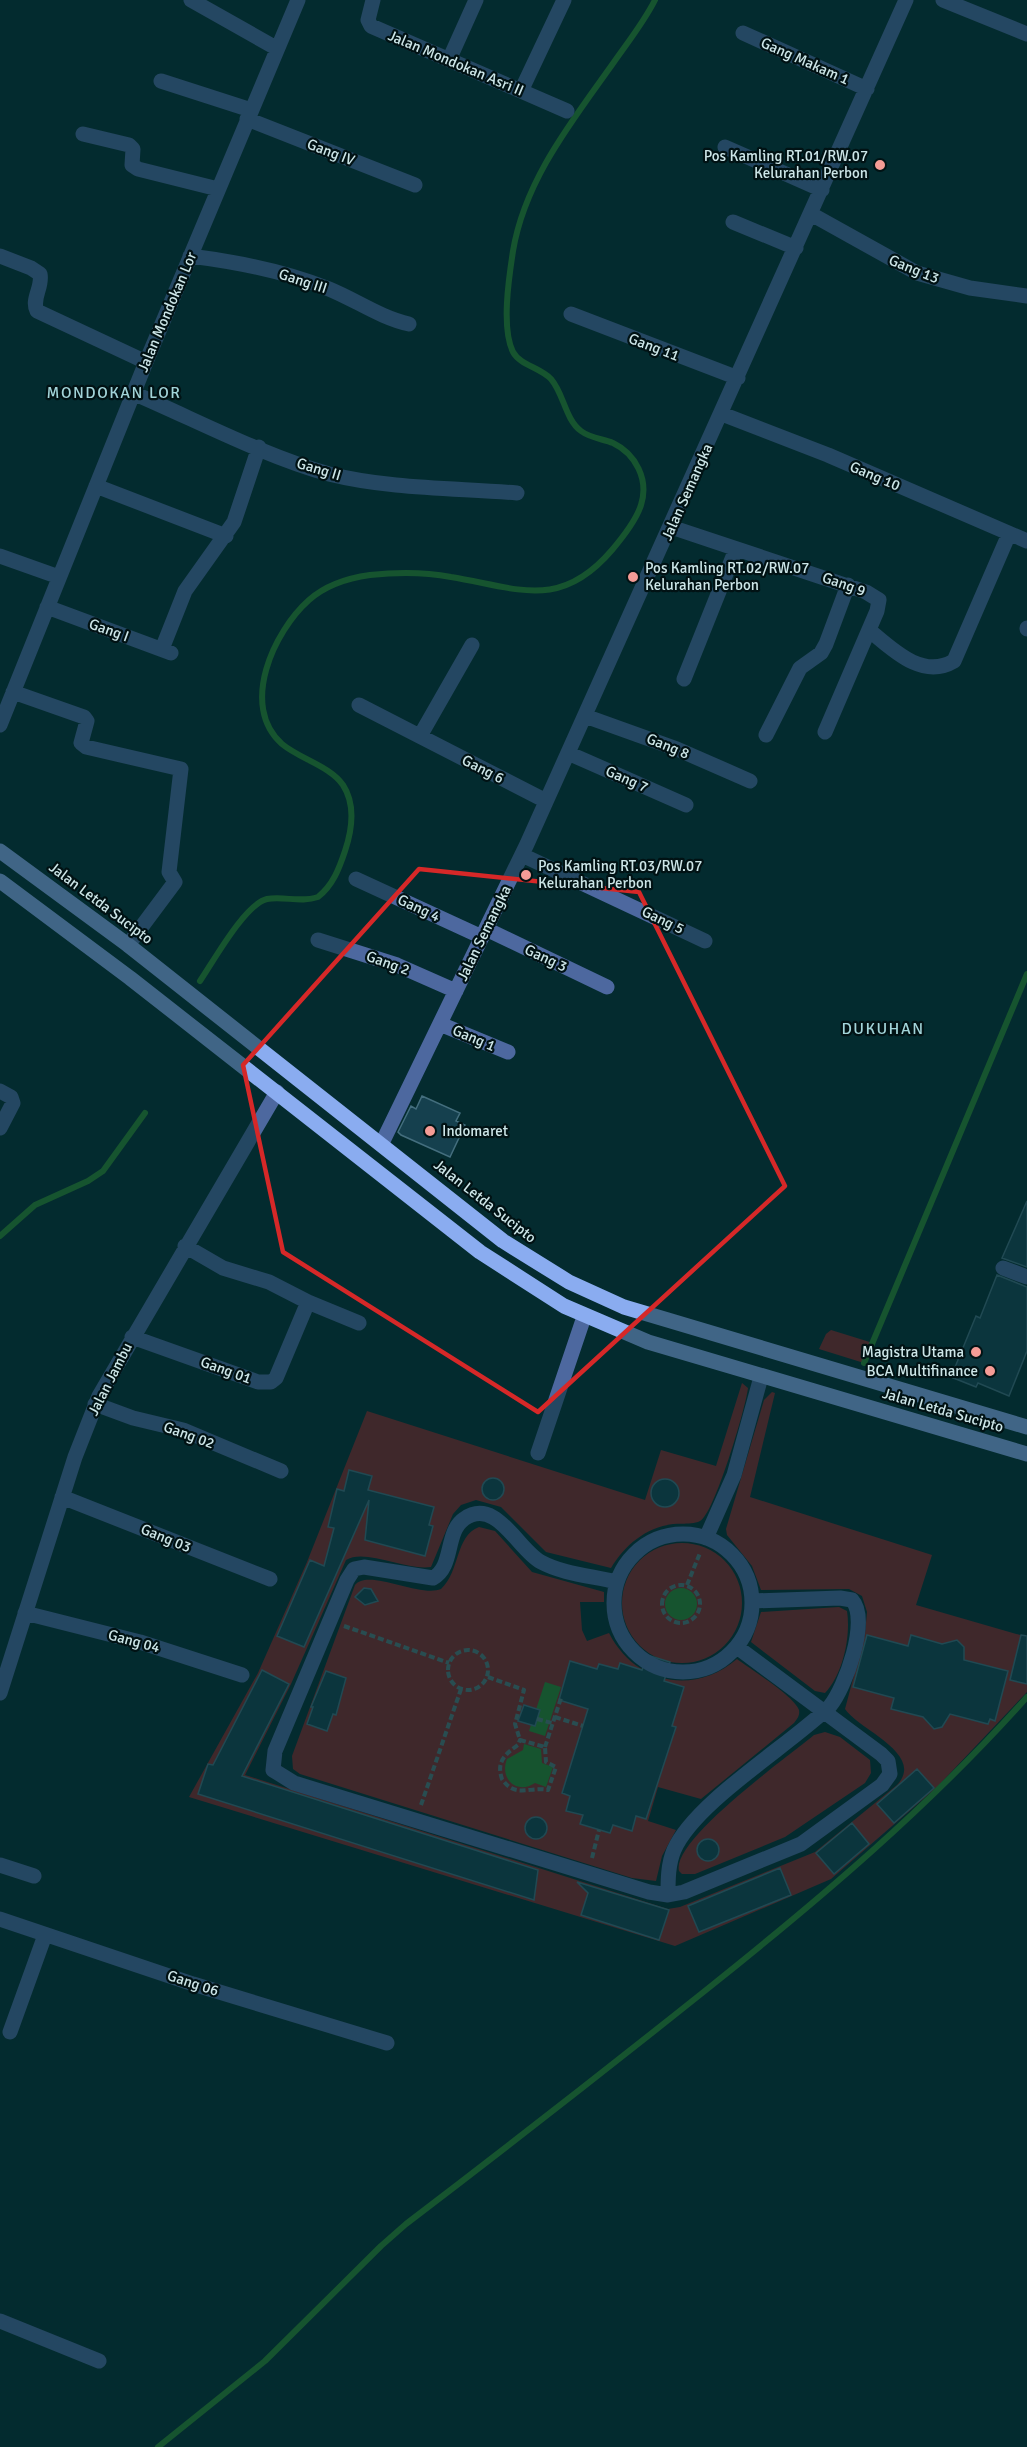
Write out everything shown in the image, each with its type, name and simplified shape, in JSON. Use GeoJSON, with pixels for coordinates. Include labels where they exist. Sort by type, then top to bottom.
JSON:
{"type":"FeatureCollection","features":[{"type":"Feature","properties":{"kind":"main road","name":"Jalan Letda Sucipto"},"geometry":{"type":"LineString","coordinates":[[0,851],[145,958],[396,1154],[503,1241],[569,1282],[624,1307],[1027,1427]]}},
{"type":"Feature","properties":{"kind":"main road","name":"Jalan Letda Sucipto"},"geometry":{"type":"LineString","coordinates":[[0,881],[130,978],[513,1275],[584,1317],[648,1342],[761,1377],[1027,1454]]}},
{"type":"Feature","properties":{"kind":"main road"},"geometry":{"type":"LineString","coordinates":[[130,978],[145,958]]}},
{"type":"Feature","properties":{"kind":"main road"},"geometry":{"type":"LineString","coordinates":[[381,1173],[396,1154]]}},
{"type":"Feature","properties":{"kind":"main road"},"geometry":{"type":"LineString","coordinates":[[761,1377],[767,1350]]}},
{"type":"Feature","properties":{"kind":"street"},"geometry":{"type":"LineString","coordinates":[[191,0],[276,48]]}},
{"type":"Feature","properties":{"kind":"street","name":"Jalan Mondokan Lor"},"geometry":{"type":"LineString","coordinates":[[0,725],[133,393],[298,0]]}},
{"type":"Feature","properties":{"kind":"street","name":"Jalan Mondokan Asri II"},"geometry":{"type":"LineString","coordinates":[[373,0],[368,20],[371,26],[567,111]]}},
{"type":"Feature","properties":{"kind":"street"},"geometry":{"type":"LineString","coordinates":[[449,60],[476,0]]}},
{"type":"Feature","properties":{"kind":"street"},"geometry":{"type":"LineString","coordinates":[[521,91],[564,0]]}},
{"type":"Feature","properties":{"kind":"street","name":"Jalan Semangka"},"geometry":{"type":"LineString","coordinates":[[382,1143],[522,855],[906,0]]}},
{"type":"Feature","properties":{"kind":"street"},"geometry":{"type":"LineString","coordinates":[[943,0],[1027,34]]}},
{"type":"Feature","properties":{"kind":"street","name":"Gang Makam 1"},"geometry":{"type":"LineString","coordinates":[[743,33],[867,89]]}},
{"type":"Feature","properties":{"kind":"street","name":"Gang IV"},"geometry":{"type":"LineString","coordinates":[[162,81],[249,114],[416,185]]}},
{"type":"Feature","properties":{"kind":"street"},"geometry":{"type":"LineString","coordinates":[[83,134],[129,145],[132,149],[132,165],[138,169],[218,189]]}},
{"type":"Feature","properties":{"kind":"street"},"geometry":{"type":"LineString","coordinates":[[725,147],[822,190]]}},
{"type":"Feature","properties":{"kind":"street","name":"Gang 13"},"geometry":{"type":"LineString","coordinates":[[810,214],[917,273],[970,288],[1027,296]]}},
{"type":"Feature","properties":{"kind":"street"},"geometry":{"type":"LineString","coordinates":[[733,222],[796,248]]}},
{"type":"Feature","properties":{"kind":"street"},"geometry":{"type":"LineString","coordinates":[[0,256],[40,274],[41,285],[34,303],[37,311],[146,362]]}},
{"type":"Feature","properties":{"kind":"street","name":"Gang III"},"geometry":{"type":"LineString","coordinates":[[190,256],[236,262],[286,274],[326,288],[388,317],[410,324]]}},
{"type":"Feature","properties":{"kind":"street","name":"Gang 11"},"geometry":{"type":"LineString","coordinates":[[571,314],[738,378]]}},
{"type":"Feature","properties":{"kind":"street","name":"Gang II"},"geometry":{"type":"LineString","coordinates":[[133,393],[312,468],[351,478],[517,493]]}},
{"type":"Feature","properties":{"kind":"street","name":"Gang 10"},"geometry":{"type":"LineString","coordinates":[[722,414],[828,455],[1027,542]]}},
{"type":"Feature","properties":{"kind":"street"},"geometry":{"type":"LineString","coordinates":[[96,486],[226,536],[240,510],[259,447]]}},
{"type":"Feature","properties":{"kind":"street","name":"Gang 9"},"geometry":{"type":"LineString","coordinates":[[671,527],[848,585],[872,594],[879,600],[879,607],[825,732]]}},
{"type":"Feature","properties":{"kind":"street"},"geometry":{"type":"LineString","coordinates":[[869,630],[912,662],[933,667],[954,661],[1009,534]]}},
{"type":"Feature","properties":{"kind":"street","name":"Gang I"},"geometry":{"type":"LineString","coordinates":[[47,607],[167,651],[180,599],[226,536]]}},
{"type":"Feature","properties":{"kind":"street"},"geometry":{"type":"LineString","coordinates":[[684,679],[736,549]]}},
{"type":"Feature","properties":{"kind":"street"},"geometry":{"type":"LineString","coordinates":[[0,556],[59,577]]}},
{"type":"Feature","properties":{"kind":"street"},"geometry":{"type":"LineString","coordinates":[[766,735],[800,668],[821,653],[826,644],[848,585]]}},
{"type":"Feature","properties":{"kind":"street"},"geometry":{"type":"LineString","coordinates":[[420,736],[472,645]]}},
{"type":"Feature","properties":{"kind":"street"},"geometry":{"type":"LineString","coordinates":[[13,692],[84,717],[87,721],[81,743],[86,747],[181,769],[169,872],[175,884],[128,945]]}},
{"type":"Feature","properties":{"kind":"street","name":"Gang 6"},"geometry":{"type":"LineString","coordinates":[[359,705],[546,801]]}},
{"type":"Feature","properties":{"kind":"street","name":"Gang 8"},"geometry":{"type":"LineString","coordinates":[[585,716],[677,749],[750,780]]}},
{"type":"Feature","properties":{"kind":"street","name":"Gang 7"},"geometry":{"type":"LineString","coordinates":[[568,753],[686,805]]}},
{"type":"Feature","properties":{"kind":"street","name":"Gang 5"},"geometry":{"type":"LineString","coordinates":[[522,855],[705,941]]}},
{"type":"Feature","properties":{"kind":"street","name":"Gang 4"},"geometry":{"type":"LineString","coordinates":[[356,879],[484,933]]}},
{"type":"Feature","properties":{"kind":"street","name":"Gang 3"},"geometry":{"type":"LineString","coordinates":[[484,933],[607,987]]}},
{"type":"Feature","properties":{"kind":"street","name":"Gang 2"},"geometry":{"type":"LineString","coordinates":[[318,940],[397,965],[456,991]]}},
{"type":"Feature","properties":{"kind":"street","name":"Gang 1"},"geometry":{"type":"LineString","coordinates":[[440,1024],[508,1052]]}},
{"type":"Feature","properties":{"kind":"street"},"geometry":{"type":"LineString","coordinates":[[0,1091],[13,1100],[0,1128]]}},
{"type":"Feature","properties":{"kind":"street","name":"Jalan Jambu"},"geometry":{"type":"LineString","coordinates":[[0,1693],[62,1497],[95,1404],[185,1246],[277,1092]]}},
{"type":"Feature","properties":{"kind":"street"},"geometry":{"type":"LineString","coordinates":[[185,1246],[223,1268],[269,1282],[308,1302],[359,1323]]}},
{"type":"Feature","properties":{"kind":"street"},"geometry":{"type":"LineString","coordinates":[[1004,1268],[1027,1277]]}},
{"type":"Feature","properties":{"kind":"street","name":"Gang 01"},"geometry":{"type":"LineString","coordinates":[[132,1337],[258,1382],[271,1382],[276,1378],[308,1302]]}},
{"type":"Feature","properties":{"kind":"street"},"geometry":{"type":"LineString","coordinates":[[538,1453],[584,1317]]}},
{"type":"Feature","properties":{"kind":"street"},"geometry":{"type":"LineString","coordinates":[[706,1538],[734,1475],[761,1377]]}},
{"type":"Feature","properties":{"kind":"street","name":"Gang 02"},"geometry":{"type":"LineString","coordinates":[[95,1404],[133,1418],[183,1430],[281,1471]]}},
{"type":"Feature","properties":{"kind":"street","name":"Gang 03"},"geometry":{"type":"LineString","coordinates":[[62,1497],[270,1579]]}},
{"type":"Feature","properties":{"kind":"street"},"geometry":{"type":"LineString","coordinates":[[616,1582],[543,1563],[502,1524],[487,1515],[477,1514],[467,1517],[459,1524],[443,1567],[433,1578],[364,1567],[354,1569],[329,1621],[275,1751],[273,1770],[294,1783],[587,1873],[668,1895],[684,1892],[801,1844],[886,1781],[891,1769],[885,1758],[737,1647]]}},
{"type":"Feature","properties":{"kind":"street"},"geometry":{"type":"LineString","coordinates":[[682,1534],[706,1538],[725,1548],[741,1564],[750,1585],[752,1600],[748,1628],[737,1647],[721,1662],[700,1670],[678,1672],[645,1662],[628,1646],[617,1625],[613,1603],[616,1582],[630,1558],[648,1543],[682,1534]]}},
{"type":"Feature","properties":{"kind":"street"},"geometry":{"type":"LineString","coordinates":[[668,1895],[671,1856],[688,1828],[721,1796],[824,1712],[839,1693],[851,1662],[857,1633],[855,1604],[846,1598],[752,1600]]}},
{"type":"Feature","properties":{"kind":"street","name":"Gang 04"},"geometry":{"type":"LineString","coordinates":[[25,1612],[140,1642],[242,1675]]}},
{"type":"Feature","properties":{"kind":"street"},"geometry":{"type":"LineString","coordinates":[[0,1865],[34,1876]]}},
{"type":"Feature","properties":{"kind":"street","name":"Gang 06"},"geometry":{"type":"LineString","coordinates":[[0,1919],[193,1984],[387,2043]]}},
{"type":"Feature","properties":{"kind":"street"},"geometry":{"type":"LineString","coordinates":[[10,2032],[45,1935]]}},
{"type":"Feature","properties":{"kind":"street"},"geometry":{"type":"LineString","coordinates":[[0,2321],[99,2361]]}},
{"type":"Feature","properties":{"kind":"path"},"geometry":{"type":"LineString","coordinates":[[687,1585],[706,1538]]}},
{"type":"Feature","properties":{"kind":"path"},"geometry":{"type":"LineString","coordinates":[[675,1585],[687,1585],[698,1594],[701,1606],[694,1618],[676,1623],[666,1616],[663,1598],[675,1585]]}},
{"type":"Feature","properties":{"kind":"path"},"geometry":{"type":"LineString","coordinates":[[329,1621],[449,1663]]}},
{"type":"Feature","properties":{"kind":"path"},"geometry":{"type":"LineString","coordinates":[[475,1650],[485,1658],[489,1670],[488,1677],[480,1687],[468,1691],[461,1689],[450,1681],[449,1663],[461,1651],[475,1650]]}},
{"type":"Feature","properties":{"kind":"path"},"geometry":{"type":"LineString","coordinates":[[488,1677],[524,1690],[515,1724],[520,1740],[517,1746],[503,1757],[500,1768],[504,1783],[516,1791],[550,1788],[556,1767],[546,1762],[545,1747],[561,1698]]}},
{"type":"Feature","properties":{"kind":"path"},"geometry":{"type":"LineString","coordinates":[[415,1820],[461,1689]]}},
{"type":"Feature","properties":{"kind":"path"},"geometry":{"type":"LineString","coordinates":[[555,1717],[583,1726]]}},
{"type":"Feature","properties":{"kind":"path"},"geometry":{"type":"LineString","coordinates":[[537,1719],[551,1723]]}},
{"type":"Feature","properties":{"kind":"path"},"geometry":{"type":"LineString","coordinates":[[520,1740],[545,1747]]}},
{"type":"Feature","properties":{"kind":"path"},"geometry":{"type":"LineString","coordinates":[[587,1873],[599,1830]]}},
{"type":"Feature","properties":{"kind":"highlighted area"},"geometry":{"type":"Polygon","coordinates":[[[419,869],[639,892],[785,1186],[538,1412],[283,1252],[243,1065],[419,869]]]}},
{"type":"Feature","properties":{"kind":"shaded area"},"geometry":{"type":"Polygon","coordinates":[[[831,1330],[873,1343],[864,1363],[819,1349],[826,1334],[831,1330]]]}},
{"type":"Feature","properties":{"kind":"shaded area"},"geometry":{"type":"Polygon","coordinates":[[[742,1383],[748,1388],[742,1416],[721,1481],[706,1514],[697,1522],[653,1529],[629,1545],[611,1568],[546,1552],[501,1507],[476,1500],[461,1505],[453,1514],[431,1567],[410,1566],[364,1557],[346,1560],[291,1684],[245,1775],[668,1909],[680,1907],[815,1852],[897,1785],[904,1774],[903,1763],[887,1743],[852,1717],[845,1709],[865,1634],[867,1612],[862,1596],[849,1589],[761,1590],[752,1566],[727,1535],[726,1529],[764,1400],[772,1392],[775,1393],[750,1497],[932,1555],[916,1605],[1027,1637],[1027,1692],[937,1787],[831,1879],[675,1946],[189,1797],[258,1673],[307,1562],[367,1411],[645,1500],[661,1450],[716,1466],[742,1383]]]}},
{"type":"Feature","properties":{"kind":"shaded area"},"geometry":{"type":"Polygon","coordinates":[[[479,1527],[495,1531],[532,1572],[604,1592],[604,1602],[580,1602],[582,1630],[587,1641],[609,1633],[620,1650],[634,1664],[667,1679],[703,1678],[720,1671],[737,1659],[781,1690],[799,1710],[799,1716],[794,1723],[701,1799],[658,1787],[648,1821],[676,1830],[662,1856],[656,1881],[632,1878],[300,1774],[293,1769],[292,1756],[355,1585],[371,1580],[421,1590],[441,1589],[452,1573],[461,1546],[471,1532],[479,1527]]]}},
{"type":"Feature","properties":{"kind":"shaded area"},"geometry":{"type":"Polygon","coordinates":[[[682,1543],[705,1548],[724,1561],[737,1580],[742,1603],[737,1626],[724,1645],[705,1658],[682,1663],[659,1658],[640,1645],[627,1626],[622,1603],[627,1580],[640,1561],[659,1548],[682,1543]]]}},
{"type":"Feature","properties":{"kind":"shaded area"},"geometry":{"type":"Polygon","coordinates":[[[681,1588],[692,1593],[697,1604],[692,1615],[681,1620],[670,1615],[665,1604],[670,1593],[681,1588]]]}},
{"type":"Feature","properties":{"kind":"shaded area"},"geometry":{"type":"Polygon","coordinates":[[[839,1607],[847,1611],[847,1643],[837,1676],[825,1693],[815,1691],[751,1642],[761,1612],[839,1607]]]}},
{"type":"Feature","properties":{"kind":"shaded area"},"geometry":{"type":"Polygon","coordinates":[[[545,1682],[561,1687],[545,1736],[529,1731],[545,1682]]]}},
{"type":"Feature","properties":{"kind":"shaded area"},"geometry":{"type":"Polygon","coordinates":[[[825,1732],[840,1737],[870,1760],[871,1773],[865,1783],[785,1837],[695,1874],[682,1874],[679,1871],[681,1857],[693,1840],[734,1799],[814,1735],[825,1732]]]}},
{"type":"Feature","properties":{"kind":"shaded area"},"geometry":{"type":"Polygon","coordinates":[[[524,1744],[541,1749],[542,1763],[553,1767],[546,1787],[535,1783],[522,1787],[516,1786],[508,1779],[505,1773],[507,1759],[523,1750],[524,1744]]]}},
{"type":"Feature","properties":{"kind":"building","name":"Indomaret"},"geometry":{"type":"Polygon","coordinates":[[[422,1096],[460,1113],[456,1121],[465,1125],[450,1157],[398,1132],[411,1106],[416,1109],[422,1096]]]}},
{"type":"Feature","properties":{"kind":"building"},"geometry":{"type":"Polygon","coordinates":[[[1027,1201],[1027,1267],[1002,1258],[1027,1201]]]}},
{"type":"Feature","properties":{"kind":"building"},"geometry":{"type":"Polygon","coordinates":[[[997,1275],[1027,1287],[1027,1351],[1009,1396],[978,1383],[976,1387],[951,1377],[976,1316],[980,1318],[997,1275]]]}},
{"type":"Feature","properties":{"kind":"building"},"geometry":{"type":"Polygon","coordinates":[[[349,1470],[372,1476],[368,1490],[434,1507],[429,1525],[433,1526],[425,1556],[365,1540],[369,1500],[304,1647],[277,1636],[310,1560],[324,1566],[334,1528],[328,1527],[337,1489],[344,1491],[349,1470]]]}},
{"type":"Feature","properties":{"kind":"building"},"geometry":{"type":"Polygon","coordinates":[[[493,1478],[501,1481],[504,1489],[501,1497],[493,1500],[485,1497],[482,1489],[485,1481],[493,1478]]]}},
{"type":"Feature","properties":{"kind":"building"},"geometry":{"type":"Polygon","coordinates":[[[665,1479],[675,1483],[679,1493],[675,1503],[665,1507],[655,1503],[651,1493],[655,1483],[665,1479]]]}},
{"type":"Feature","properties":{"kind":"building"},"geometry":{"type":"Polygon","coordinates":[[[364,1588],[371,1589],[378,1601],[365,1605],[355,1597],[364,1588]]]}},
{"type":"Feature","properties":{"kind":"building"},"geometry":{"type":"Polygon","coordinates":[[[867,1635],[908,1646],[911,1635],[942,1644],[957,1640],[964,1647],[964,1660],[1008,1671],[995,1721],[990,1719],[988,1724],[950,1714],[942,1727],[934,1729],[923,1717],[891,1709],[894,1698],[853,1687],[867,1635]]]}},
{"type":"Feature","properties":{"kind":"building"},"geometry":{"type":"Polygon","coordinates":[[[1021,1635],[1027,1636],[1027,1684],[1010,1680],[1021,1635]]]}},
{"type":"Feature","properties":{"kind":"building"},"geometry":{"type":"Polygon","coordinates":[[[647,1655],[670,1662],[664,1681],[684,1687],[672,1726],[676,1727],[646,1819],[636,1816],[632,1831],[613,1825],[610,1833],[580,1824],[583,1815],[566,1811],[570,1796],[562,1793],[588,1709],[559,1700],[570,1661],[597,1669],[599,1664],[618,1669],[620,1663],[642,1670],[647,1655]]]}},
{"type":"Feature","properties":{"kind":"building"},"geometry":{"type":"Polygon","coordinates":[[[262,1670],[289,1684],[242,1776],[538,1870],[534,1900],[198,1794],[208,1764],[213,1765],[262,1670]]]}},
{"type":"Feature","properties":{"kind":"building"},"geometry":{"type":"Polygon","coordinates":[[[326,1671],[346,1678],[336,1715],[333,1714],[327,1731],[307,1724],[313,1707],[311,1707],[326,1671]]]}},
{"type":"Feature","properties":{"kind":"building"},"geometry":{"type":"Polygon","coordinates":[[[524,1705],[540,1710],[535,1726],[518,1721],[524,1705]]]}},
{"type":"Feature","properties":{"kind":"building"},"geometry":{"type":"Polygon","coordinates":[[[917,1769],[934,1788],[894,1823],[877,1804],[917,1769]]]}},
{"type":"Feature","properties":{"kind":"building"},"geometry":{"type":"Polygon","coordinates":[[[536,1817],[544,1820],[547,1828],[544,1836],[536,1839],[528,1836],[525,1828],[528,1820],[536,1817]]]}},
{"type":"Feature","properties":{"kind":"building"},"geometry":{"type":"Polygon","coordinates":[[[852,1823],[869,1844],[834,1874],[816,1853],[852,1823]]]}},
{"type":"Feature","properties":{"kind":"building"},"geometry":{"type":"Polygon","coordinates":[[[708,1839],[716,1842],[719,1850],[716,1858],[708,1861],[700,1858],[697,1850],[700,1842],[708,1839]]]}},
{"type":"Feature","properties":{"kind":"building"},"geometry":{"type":"Polygon","coordinates":[[[780,1868],[791,1895],[699,1932],[688,1906],[780,1868]]]}},
{"type":"Feature","properties":{"kind":"building"},"geometry":{"type":"Polygon","coordinates":[[[577,1882],[669,1910],[659,1940],[581,1915],[588,1893],[577,1882]]]}},
{"type":"Feature","properties":{"kind":"waterway"},"geometry":{"type":"LineString","coordinates":[[200,981],[240,922],[258,903],[273,898],[312,899],[318,897],[335,876],[347,843],[352,818],[350,801],[343,785],[331,773],[282,744],[269,728],[263,710],[262,690],[266,669],[274,649],[284,630],[309,600],[330,586],[346,580],[370,575],[401,573],[441,575],[518,589],[556,588],[574,582],[593,569],[620,540],[639,511],[643,486],[642,477],[634,461],[613,443],[581,431],[571,420],[551,379],[516,356],[509,342],[507,302],[513,251],[519,225],[539,175],[567,128],[636,32],[655,0]]}},
{"type":"Feature","properties":{"kind":"waterway"},"geometry":{"type":"LineString","coordinates":[[864,1363],[1027,974]]}},
{"type":"Feature","properties":{"kind":"waterway"},"geometry":{"type":"LineString","coordinates":[[0,1236],[35,1205],[88,1181],[103,1171],[145,1113]]}},
{"type":"Feature","properties":{"kind":"waterway"},"geometry":{"type":"LineString","coordinates":[[158,2447],[265,2361],[406,2224],[669,2020],[832,1886],[913,1814],[1027,1697]]}},
{"type":"Feature","properties":{"kind":"place","name":"Pos Kamling RT.01/RW.07 Kelurahan Perbon"},"geometry":{"type":"Point","coordinates":[880,165]}},
{"type":"Feature","properties":{"kind":"place","name":"Pos Kamling RT.02/RW.07 Kelurahan Perbon"},"geometry":{"type":"Point","coordinates":[633,577]}},
{"type":"Feature","properties":{"kind":"place","name":"Pos Kamling RT.03/RW.07 Kelurahan Perbon"},"geometry":{"type":"Point","coordinates":[526,875]}},
{"type":"Feature","properties":{"kind":"place","name":"Indomaret"},"geometry":{"type":"Point","coordinates":[430,1131]}},
{"type":"Feature","properties":{"kind":"place","name":"Magistra Utama"},"geometry":{"type":"Point","coordinates":[976,1352]}},
{"type":"Feature","properties":{"kind":"place","name":"BCA Multifinance"},"geometry":{"type":"Point","coordinates":[990,1371]}},
{"type":"Feature","properties":{"kind":"district","name":"MONDOKAN LOR"},"geometry":{"type":"Point","coordinates":[114,392]}},
{"type":"Feature","properties":{"kind":"district","name":"DUKUHAN"},"geometry":{"type":"Point","coordinates":[883,1028]}}]}
